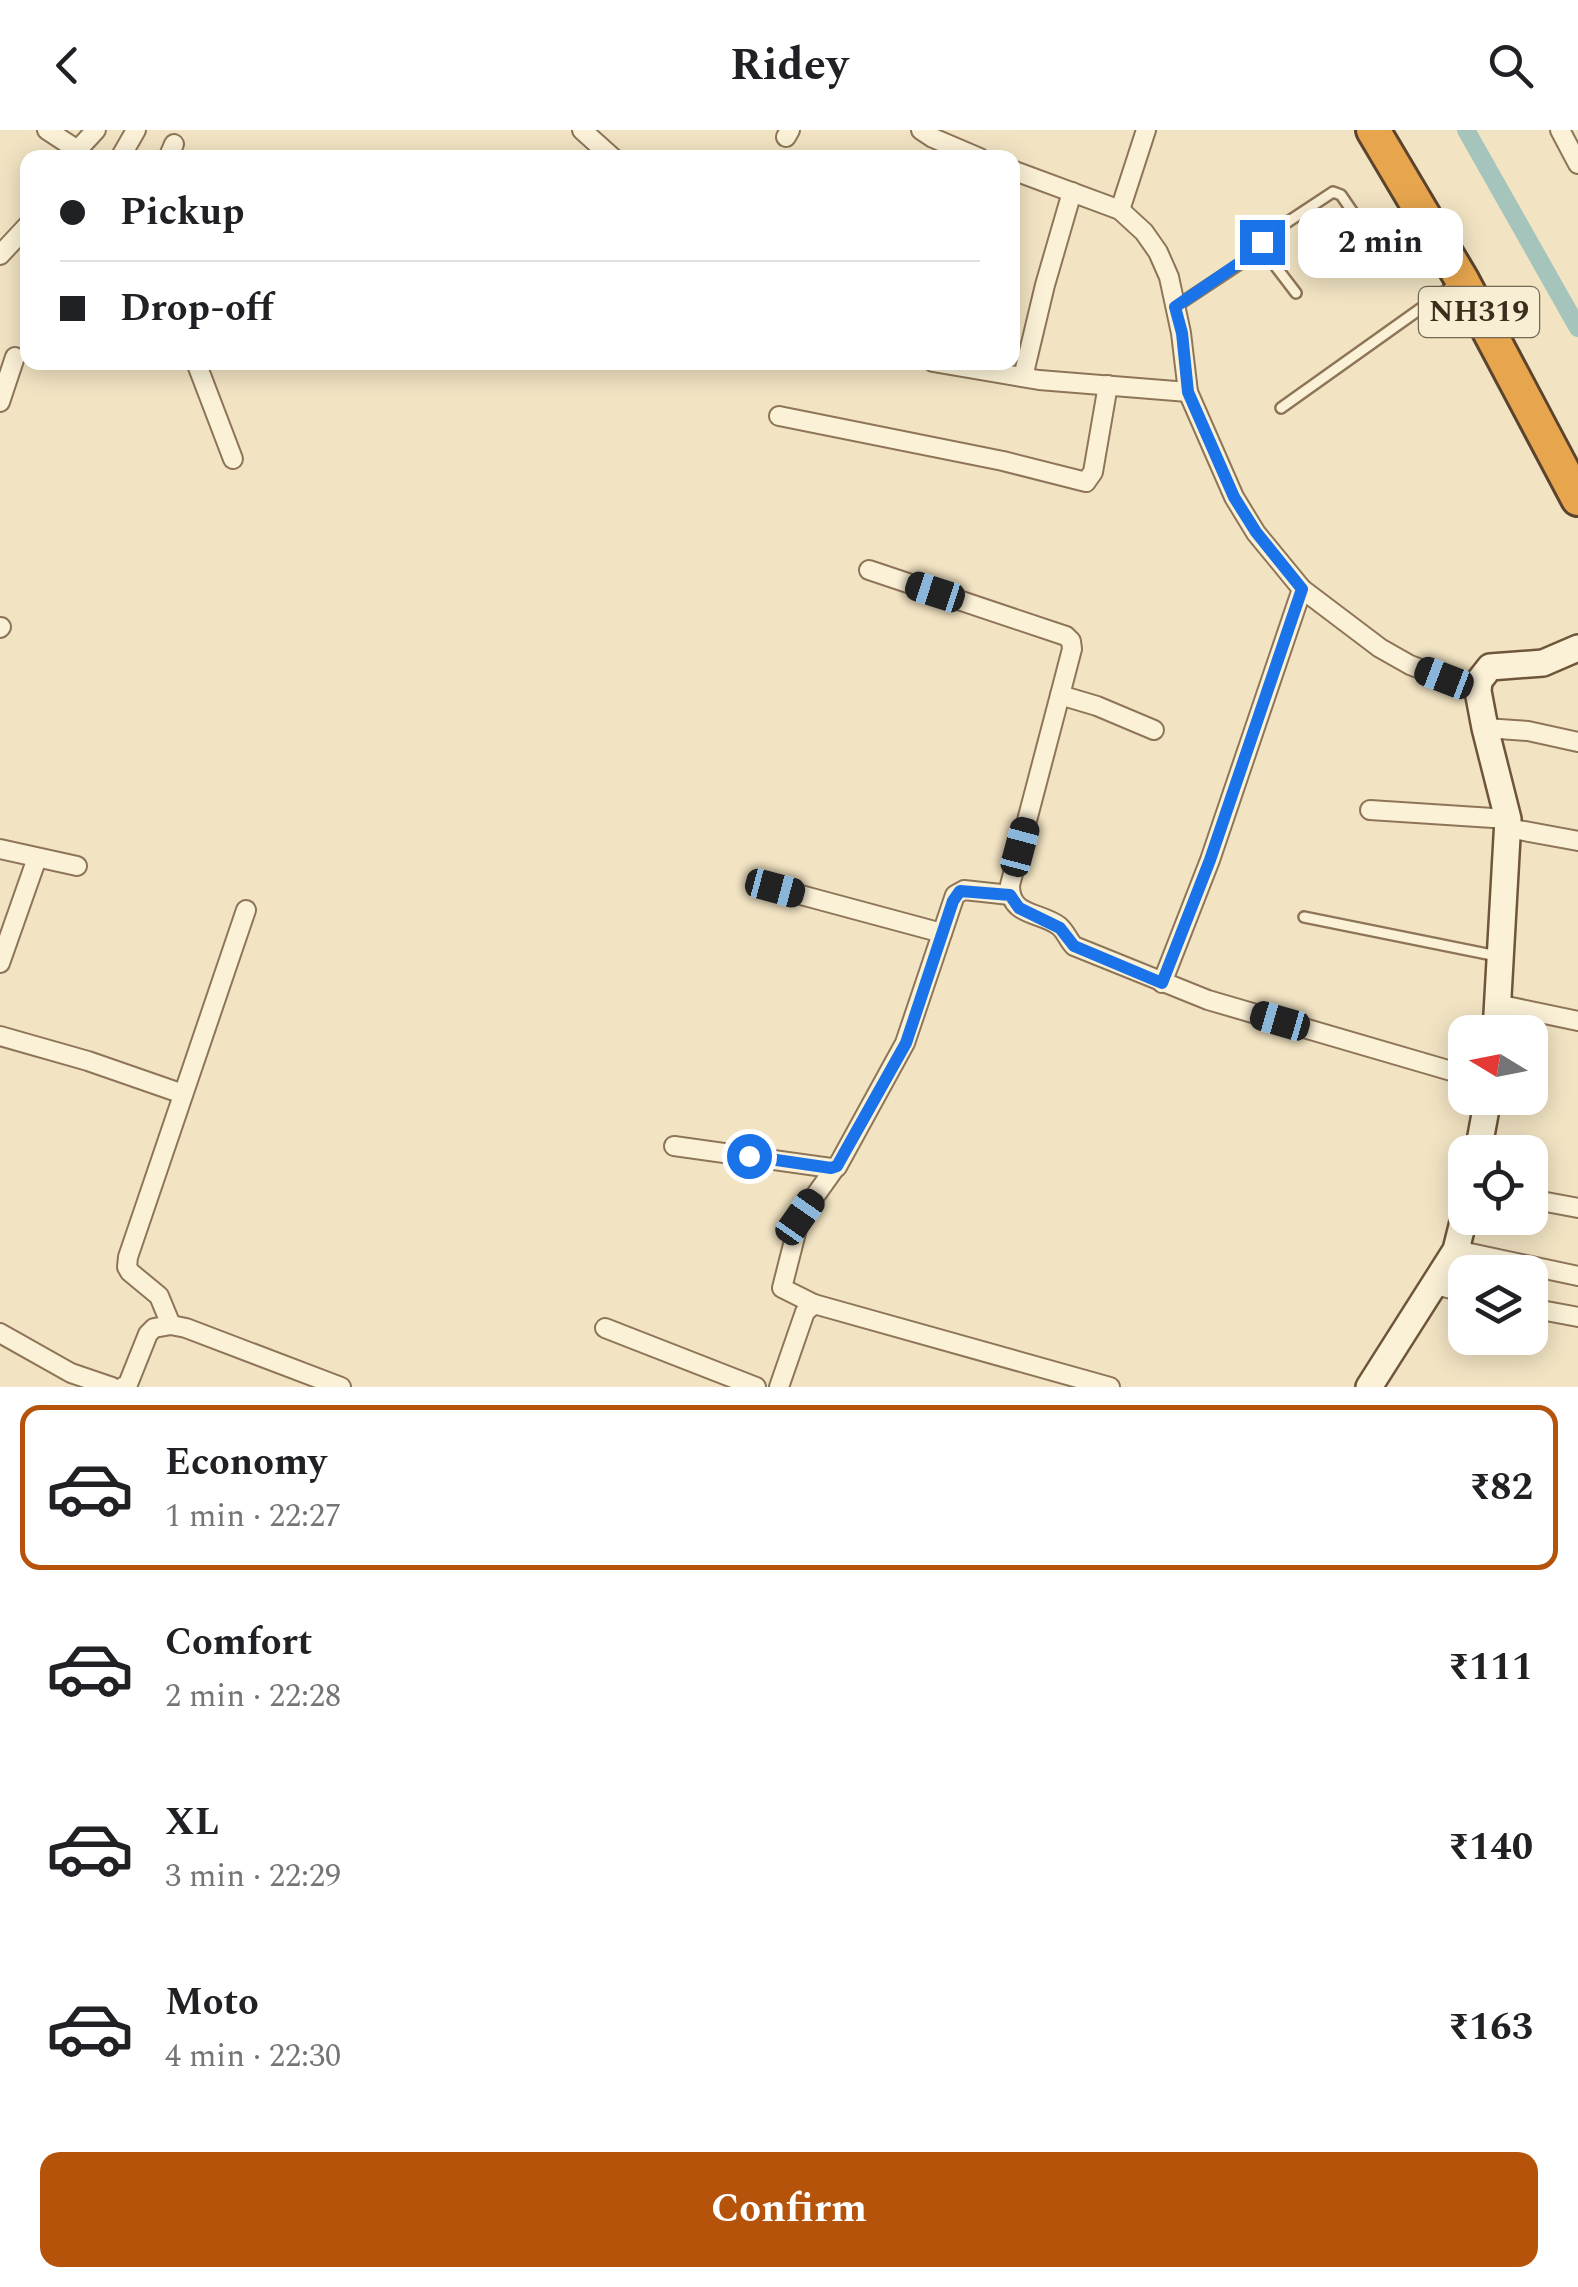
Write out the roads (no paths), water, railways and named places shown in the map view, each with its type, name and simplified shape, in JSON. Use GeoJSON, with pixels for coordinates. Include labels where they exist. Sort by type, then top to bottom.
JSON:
{"type":"FeatureCollection","features":[{"type":"Feature","properties":{"kind":"highway","name":"NH319"},"geometry":{"type":"LineString","coordinates":[[1373,130],[1462,280],[1578,498]]}},
{"type":"Feature","properties":{"kind":"street"},"geometry":{"type":"LineString","coordinates":[[47,130],[67,150]]}},
{"type":"Feature","properties":{"kind":"street"},"geometry":{"type":"LineString","coordinates":[[77,150],[96,130]]}},
{"type":"Feature","properties":{"kind":"street"},"geometry":{"type":"LineString","coordinates":[[582,130],[603,150]]}},
{"type":"Feature","properties":{"kind":"street"},"geometry":{"type":"LineString","coordinates":[[923,130],[961,150]]}},
{"type":"Feature","properties":{"kind":"street"},"geometry":{"type":"LineString","coordinates":[[1120,210],[1146,130]]}},
{"type":"Feature","properties":{"kind":"street"},"geometry":{"type":"LineString","coordinates":[[1567,134],[1578,164]]}},
{"type":"Feature","properties":{"kind":"street"},"geometry":{"type":"LineString","coordinates":[[1020,173],[1120,210],[1144,232],[1158,252],[1182,333],[1188,392],[1234,497],[1256,532],[1302,589],[1410,666],[1478,692]]}},
{"type":"Feature","properties":{"kind":"street"},"geometry":{"type":"LineString","coordinates":[[1023,377],[1072,192]]}},
{"type":"Feature","properties":{"kind":"street"},"geometry":{"type":"LineString","coordinates":[[0,255],[20,234]]}},
{"type":"Feature","properties":{"kind":"street"},"geometry":{"type":"LineString","coordinates":[[0,402],[14,355]]}},
{"type":"Feature","properties":{"kind":"street"},"geometry":{"type":"LineString","coordinates":[[199,370],[232,459]]}},
{"type":"Feature","properties":{"kind":"street"},"geometry":{"type":"LineString","coordinates":[[981,370],[1188,392]]}},
{"type":"Feature","properties":{"kind":"street"},"geometry":{"type":"LineString","coordinates":[[779,416],[1086,482],[1094,472],[1108,386]]}},
{"type":"Feature","properties":{"kind":"street"},"geometry":{"type":"LineString","coordinates":[[869,570],[1070,638],[1072,649],[1010,885],[1010,895],[1019,908],[1060,928],[1074,946],[1162,983],[1448,1070]]}},
{"type":"Feature","properties":{"kind":"street"},"geometry":{"type":"LineString","coordinates":[[1162,983],[1210,860],[1302,589]]}},
{"type":"Feature","properties":{"kind":"street"},"geometry":{"type":"LineString","coordinates":[[1497,1015],[1508,823],[1485,728],[1479,681],[1490,667],[1543,663],[1578,648]]}},
{"type":"Feature","properties":{"kind":"street"},"geometry":{"type":"LineString","coordinates":[[1060,695],[1154,730]]}},
{"type":"Feature","properties":{"kind":"street"},"geometry":{"type":"LineString","coordinates":[[1485,728],[1528,730],[1578,742]]}},
{"type":"Feature","properties":{"kind":"street"},"geometry":{"type":"LineString","coordinates":[[1370,810],[1508,823],[1578,841]]}},
{"type":"Feature","properties":{"kind":"street"},"geometry":{"type":"LineString","coordinates":[[0,849],[77,866]]}},
{"type":"Feature","properties":{"kind":"street"},"geometry":{"type":"LineString","coordinates":[[0,963],[37,858]]}},
{"type":"Feature","properties":{"kind":"street"},"geometry":{"type":"LineString","coordinates":[[775,888],[942,933]]}},
{"type":"Feature","properties":{"kind":"street"},"geometry":{"type":"LineString","coordinates":[[1010,895],[957,892],[903,1048],[835,1168],[800,1217],[782,1288],[814,1304],[1110,1387]]}},
{"type":"Feature","properties":{"kind":"street"},"geometry":{"type":"LineString","coordinates":[[170,1325],[159,1296],[130,1272],[127,1263],[246,910]]}},
{"type":"Feature","properties":{"kind":"street"},"geometry":{"type":"LineString","coordinates":[[1497,1004],[1578,1021]]}},
{"type":"Feature","properties":{"kind":"street"},"geometry":{"type":"LineString","coordinates":[[0,1036],[183,1094]]}},
{"type":"Feature","properties":{"kind":"street"},"geometry":{"type":"LineString","coordinates":[[674,1146],[835,1168]]}},
{"type":"Feature","properties":{"kind":"street"},"geometry":{"type":"LineString","coordinates":[[1548,1202],[1578,1208]]}},
{"type":"Feature","properties":{"kind":"street"},"geometry":{"type":"LineString","coordinates":[[1369,1387],[1456,1250],[1460,1235]]}},
{"type":"Feature","properties":{"kind":"street"},"geometry":{"type":"LineString","coordinates":[[1456,1250],[1578,1276]]}},
{"type":"Feature","properties":{"kind":"street"},"geometry":{"type":"LineString","coordinates":[[1434,1284],[1448,1288]]}},
{"type":"Feature","properties":{"kind":"street"},"geometry":{"type":"LineString","coordinates":[[779,1387],[805,1312],[814,1304]]}},
{"type":"Feature","properties":{"kind":"street"},"geometry":{"type":"LineString","coordinates":[[1548,1311],[1578,1317]]}},
{"type":"Feature","properties":{"kind":"street"},"geometry":{"type":"LineString","coordinates":[[123,1387],[128,1384],[148,1334],[154,1328],[170,1325],[341,1387]]}},
{"type":"Feature","properties":{"kind":"street"},"geometry":{"type":"LineString","coordinates":[[605,1328],[756,1387]]}},
{"type":"Feature","properties":{"kind":"street"},"geometry":{"type":"LineString","coordinates":[[0,1333],[71,1373],[112,1387]]}},
{"type":"Feature","properties":{"kind":"lane"},"geometry":{"type":"LineString","coordinates":[[1261,252],[1265,237],[1333,192],[1341,195],[1380,252]]}},
{"type":"Feature","properties":{"kind":"lane"},"geometry":{"type":"LineString","coordinates":[[1175,307],[1261,252],[1272,260],[1296,293]]}},
{"type":"Feature","properties":{"kind":"lane"},"geometry":{"type":"LineString","coordinates":[[1281,408],[1462,280]]}},
{"type":"Feature","properties":{"kind":"lane"},"geometry":{"type":"LineString","coordinates":[[1304,917],[1500,956]]}},
{"type":"Feature","properties":{"kind":"waterway"},"geometry":{"type":"LineString","coordinates":[[1466,130],[1578,328]]}}]}
